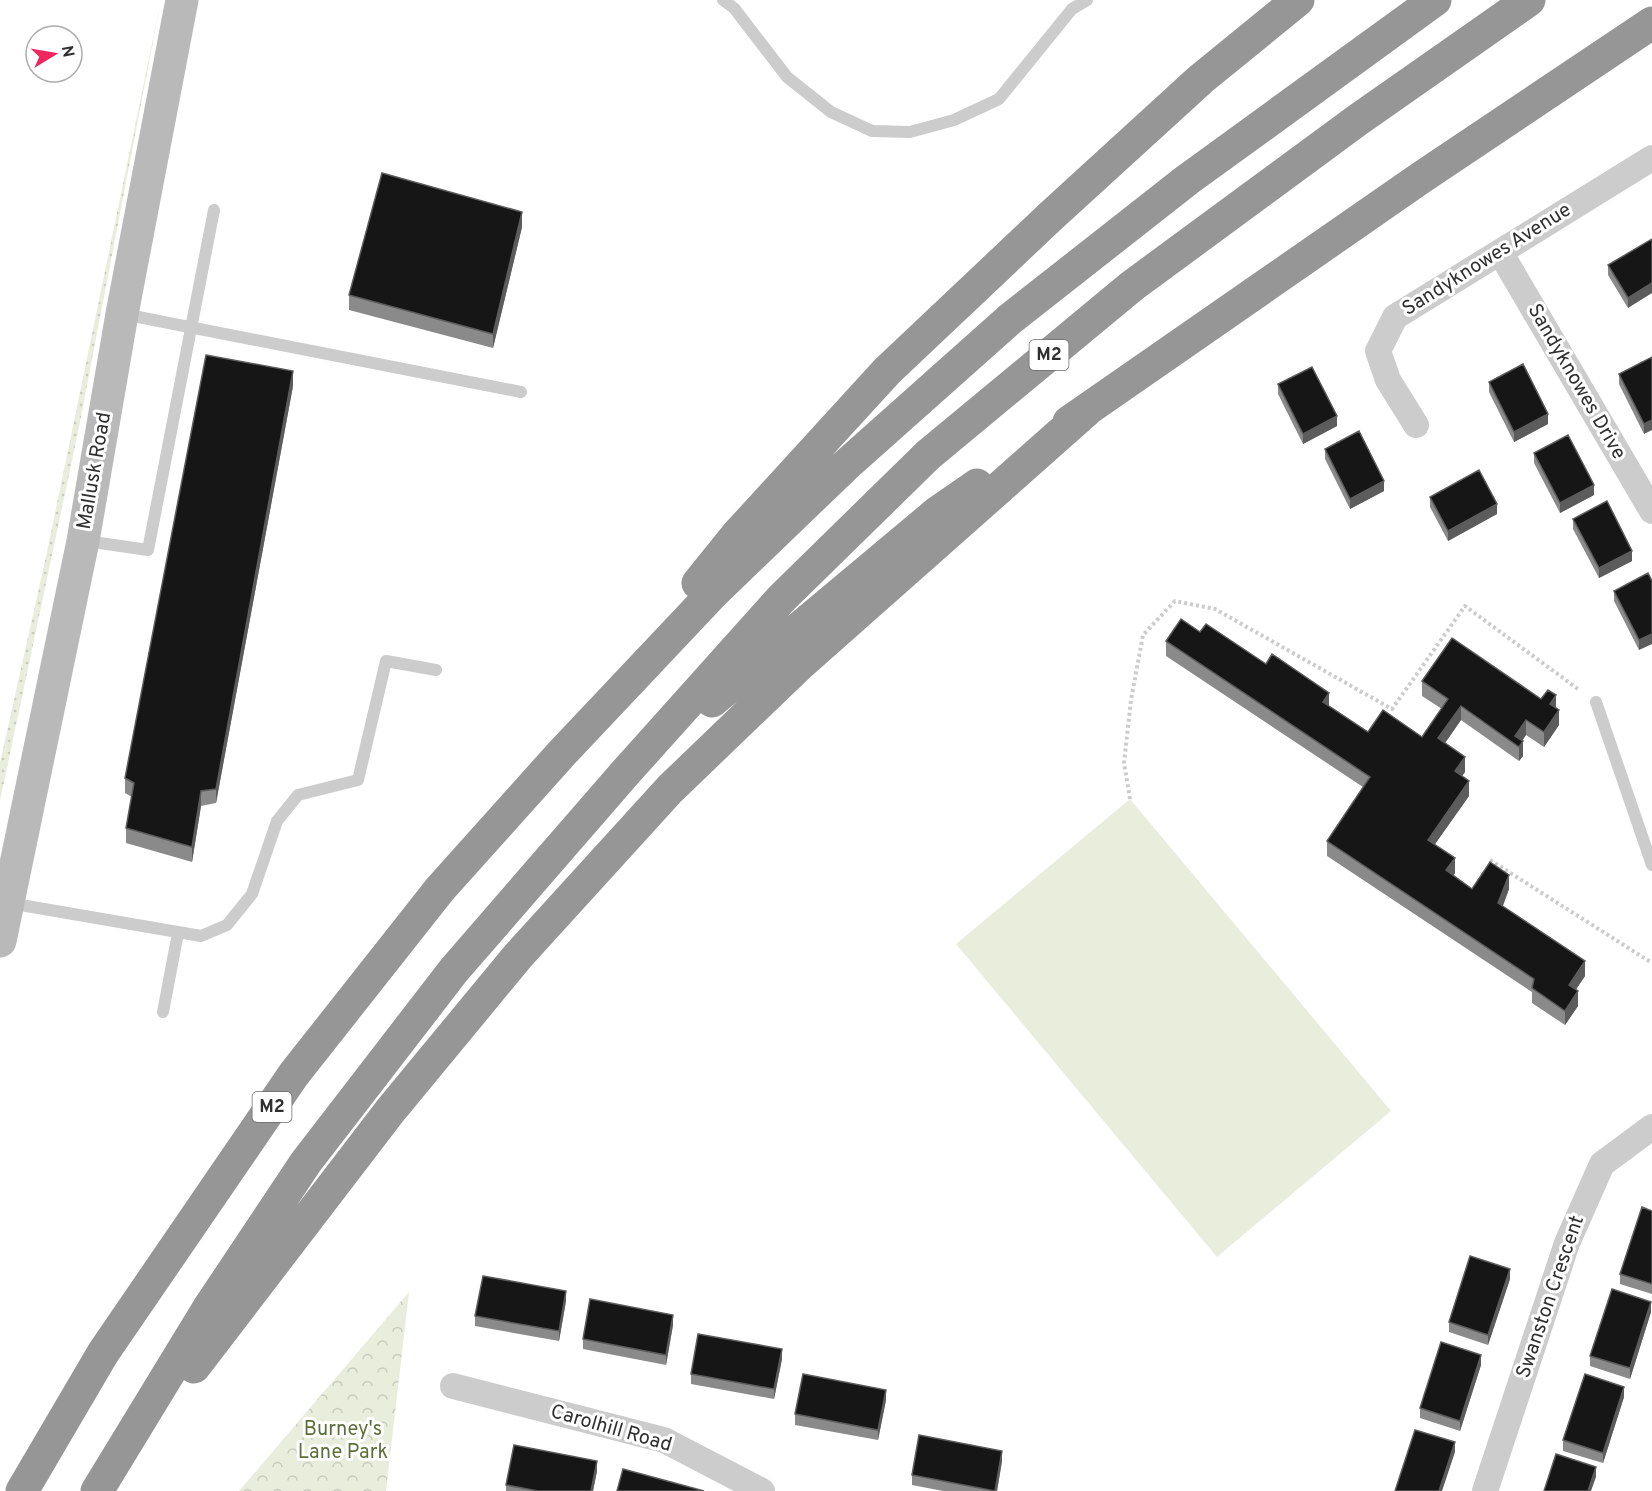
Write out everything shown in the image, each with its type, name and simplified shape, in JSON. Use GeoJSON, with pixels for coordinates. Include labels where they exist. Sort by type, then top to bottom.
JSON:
{"type":"FeatureCollection","features":[{"type":"Feature","properties":{"kind":"highway"},"geometry":{"type":"LineString","coordinates":[[562,753],[736,536],[887,371],[1192,87],[1298,0]]}},
{"type":"Feature","properties":{"kind":"highway","name":"M2"},"geometry":{"type":"LineString","coordinates":[[22,1491],[103,1353],[294,1074],[440,889],[562,753],[739,568],[845,466],[1010,319],[1187,180],[1436,0]]}},
{"type":"Feature","properties":{"kind":"highway","name":"M2"},"geometry":{"type":"LineString","coordinates":[[98,1491],[208,1309],[306,1162],[454,970],[625,773],[781,599],[928,455],[1132,286],[1359,119],[1529,0]]}},
{"type":"Feature","properties":{"kind":"highway"},"geometry":{"type":"LineString","coordinates":[[625,773],[938,512],[1422,177],[1652,23]]}},
{"type":"Feature","properties":{"kind":"highway"},"geometry":{"type":"LineString","coordinates":[[98,1491],[390,1111],[518,956],[670,789],[797,667],[1086,411]]}},
{"type":"Feature","properties":{"kind":"main road","name":"Mallusk Road"},"geometry":{"type":"LineString","coordinates":[[0,941],[83,541],[122,314],[182,0]]}},
{"type":"Feature","properties":{"kind":"street","name":"Sandyknowes Avenue"},"geometry":{"type":"LineString","coordinates":[[1416,425],[1388,380],[1378,351],[1395,317],[1652,158]]}},
{"type":"Feature","properties":{"kind":"street","name":"Sandyknowes Drive"},"geometry":{"type":"LineString","coordinates":[[1500,252],[1652,511]]}},
{"type":"Feature","properties":{"kind":"street","name":"Swanston Crescent"},"geometry":{"type":"LineString","coordinates":[[1485,1491],[1567,1244],[1602,1164],[1652,1128]]}},
{"type":"Feature","properties":{"kind":"street","name":"Carolhill Road"},"geometry":{"type":"LineString","coordinates":[[453,1386],[664,1440],[762,1491]]}},
{"type":"Feature","properties":{"kind":"lane"},"geometry":{"type":"LineString","coordinates":[[731,3],[786,77],[831,112],[872,131],[910,132],[954,120],[999,99],[1072,9],[1087,0]]}},
{"type":"Feature","properties":{"kind":"lane"},"geometry":{"type":"LineString","coordinates":[[83,541],[148,550],[214,210]]}},
{"type":"Feature","properties":{"kind":"lane"},"geometry":{"type":"LineString","coordinates":[[122,314],[521,392]]}},
{"type":"Feature","properties":{"kind":"lane"},"geometry":{"type":"LineString","coordinates":[[8,903],[201,936],[227,925],[252,894],[277,821],[298,795],[358,780],[386,661],[436,670]]}},
{"type":"Feature","properties":{"kind":"lane"},"geometry":{"type":"LineString","coordinates":[[1596,702],[1652,865]]}},
{"type":"Feature","properties":{"kind":"lane"},"geometry":{"type":"LineString","coordinates":[[163,1012],[178,933]]}},
{"type":"Feature","properties":{"kind":"path"},"geometry":{"type":"LineString","coordinates":[[1130,799],[1124,763],[1131,700],[1143,634],[1175,601],[1215,609],[1392,709],[1465,606],[1596,702]]}},
{"type":"Feature","properties":{"kind":"path"},"geometry":{"type":"LineString","coordinates":[[1490,860],[1652,963]]}},
{"type":"Feature","properties":{"kind":"green space"},"geometry":{"type":"Polygon","coordinates":[[[161,0],[78,432],[0,801],[0,763],[47,552],[161,0]]]}},
{"type":"Feature","properties":{"kind":"green space"},"geometry":{"type":"Polygon","coordinates":[[[1130,799],[1391,1111],[1217,1257],[956,944],[1130,799]]]}},
{"type":"Feature","properties":{"kind":"green space","name":"Burney's Lane Park"},"geometry":{"type":"Polygon","coordinates":[[[409,1292],[386,1491],[239,1491],[409,1292]]]}},
{"type":"Feature","properties":{"kind":"building"},"geometry":{"type":"Polygon","coordinates":[[[382,173],[522,212],[493,334],[349,295],[382,173]]]}},
{"type":"Feature","properties":{"kind":"building"},"geometry":{"type":"Polygon","coordinates":[[[1652,239],[1652,283],[1628,298],[1608,265],[1652,239]]]}},
{"type":"Feature","properties":{"kind":"building"},"geometry":{"type":"Polygon","coordinates":[[[206,355],[293,371],[216,789],[201,791],[192,847],[126,828],[134,783],[125,778],[206,355]]]}},
{"type":"Feature","properties":{"kind":"building"},"geometry":{"type":"Polygon","coordinates":[[[1652,357],[1652,420],[1644,424],[1619,374],[1652,357]]]}},
{"type":"Feature","properties":{"kind":"building"},"geometry":{"type":"Polygon","coordinates":[[[1523,364],[1548,414],[1514,432],[1489,382],[1523,364]]]}},
{"type":"Feature","properties":{"kind":"building"},"geometry":{"type":"Polygon","coordinates":[[[1312,367],[1337,416],[1303,434],[1278,384],[1312,367]]]}},
{"type":"Feature","properties":{"kind":"building"},"geometry":{"type":"Polygon","coordinates":[[[1359,431],[1384,481],[1350,499],[1325,449],[1359,431]]]}},
{"type":"Feature","properties":{"kind":"building"},"geometry":{"type":"Polygon","coordinates":[[[1568,435],[1594,485],[1560,503],[1534,453],[1568,435]]]}},
{"type":"Feature","properties":{"kind":"building"},"geometry":{"type":"Polygon","coordinates":[[[1479,470],[1497,504],[1448,531],[1430,497],[1479,470]]]}},
{"type":"Feature","properties":{"kind":"building"},"geometry":{"type":"Polygon","coordinates":[[[1607,501],[1632,551],[1599,568],[1573,519],[1607,501]]]}},
{"type":"Feature","properties":{"kind":"building"},"geometry":{"type":"Polygon","coordinates":[[[1648,573],[1652,581],[1652,634],[1639,640],[1614,591],[1648,573]]]}},
{"type":"Feature","properties":{"kind":"building"},"geometry":{"type":"Polygon","coordinates":[[[1181,619],[1200,632],[1206,624],[1266,664],[1272,654],[1329,693],[1323,702],[1368,732],[1383,710],[1422,737],[1448,699],[1422,681],[1452,638],[1541,699],[1548,690],[1556,695],[1550,704],[1559,710],[1544,732],[1526,720],[1515,736],[1523,741],[1519,747],[1461,706],[1438,738],[1465,757],[1455,771],[1469,781],[1428,840],[1455,858],[1446,870],[1472,889],[1490,862],[1509,875],[1498,903],[1585,961],[1569,985],[1578,991],[1565,1011],[1532,988],[1534,979],[1327,841],[1370,777],[1166,641],[1181,619]]]}},
{"type":"Feature","properties":{"kind":"building"},"geometry":{"type":"Polygon","coordinates":[[[1642,1207],[1652,1211],[1652,1284],[1620,1274],[1642,1207]]]}},
{"type":"Feature","properties":{"kind":"building"},"geometry":{"type":"Polygon","coordinates":[[[1470,1256],[1510,1269],[1488,1335],[1449,1322],[1470,1256]]]}},
{"type":"Feature","properties":{"kind":"building"},"geometry":{"type":"Polygon","coordinates":[[[483,1276],[566,1291],[559,1331],[475,1316],[483,1276]]]}},
{"type":"Feature","properties":{"kind":"building"},"geometry":{"type":"Polygon","coordinates":[[[1612,1289],[1651,1302],[1630,1368],[1590,1356],[1612,1289]]]}},
{"type":"Feature","properties":{"kind":"building"},"geometry":{"type":"Polygon","coordinates":[[[590,1299],[673,1315],[666,1355],[583,1339],[590,1299]]]}},
{"type":"Feature","properties":{"kind":"building"},"geometry":{"type":"Polygon","coordinates":[[[698,1334],[782,1349],[774,1389],[691,1374],[698,1334]]]}},
{"type":"Feature","properties":{"kind":"building"},"geometry":{"type":"Polygon","coordinates":[[[1441,1342],[1481,1355],[1460,1421],[1420,1408],[1441,1342]]]}},
{"type":"Feature","properties":{"kind":"building"},"geometry":{"type":"Polygon","coordinates":[[[803,1374],[886,1390],[878,1430],[795,1414],[803,1374]]]}},
{"type":"Feature","properties":{"kind":"building"},"geometry":{"type":"Polygon","coordinates":[[[1585,1374],[1624,1387],[1603,1453],[1563,1440],[1585,1374]]]}},
{"type":"Feature","properties":{"kind":"building"},"geometry":{"type":"Polygon","coordinates":[[[1415,1430],[1455,1442],[1439,1491],[1395,1491],[1415,1430]]]}},
{"type":"Feature","properties":{"kind":"building"},"geometry":{"type":"Polygon","coordinates":[[[919,1435],[1002,1451],[995,1491],[912,1475],[919,1435]]]}},
{"type":"Feature","properties":{"kind":"building"},"geometry":{"type":"Polygon","coordinates":[[[514,1445],[597,1461],[591,1491],[538,1491],[506,1485],[514,1445]]]}},
{"type":"Feature","properties":{"kind":"building"},"geometry":{"type":"Polygon","coordinates":[[[1556,1454],[1596,1467],[1588,1491],[1544,1491],[1556,1454]]]}},
{"type":"Feature","properties":{"kind":"building"},"geometry":{"type":"Polygon","coordinates":[[[623,1469],[704,1491],[617,1491],[623,1469]]]}}]}
